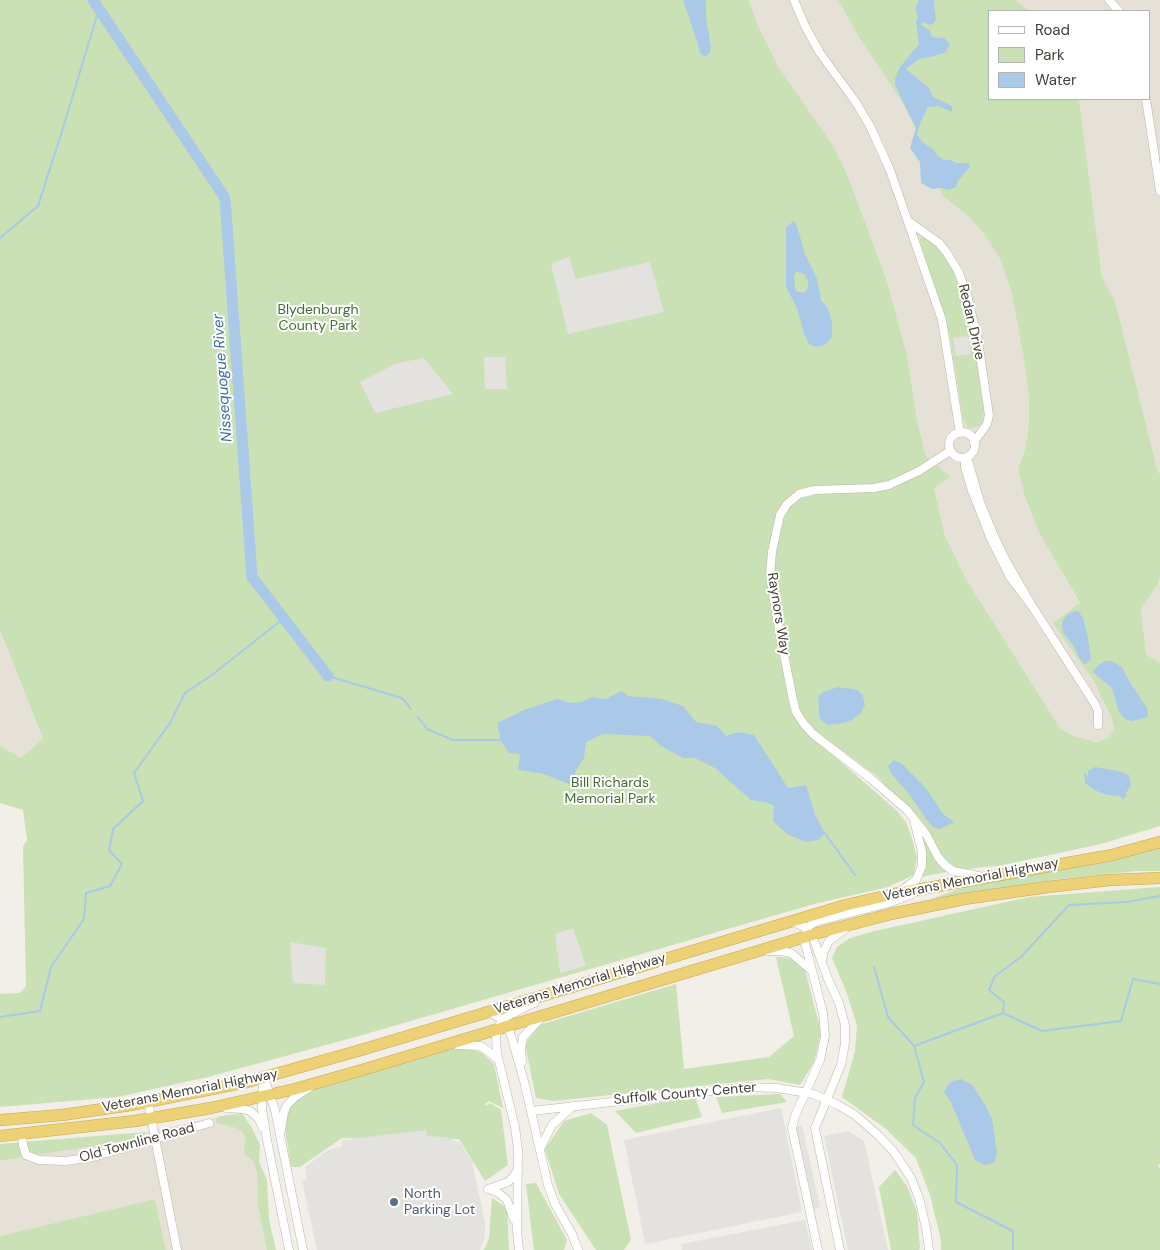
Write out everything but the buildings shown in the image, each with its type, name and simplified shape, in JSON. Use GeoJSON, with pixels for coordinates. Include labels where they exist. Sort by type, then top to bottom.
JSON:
{"type":"FeatureCollection","features":[{"type":"Feature","properties":{"kind":"highway"},"geometry":{"type":"LineString","coordinates":[[1079,860],[1160,835]]}},
{"type":"Feature","properties":{"kind":"highway","name":"Veterans Memorial Highway"},"geometry":{"type":"LineString","coordinates":[[0,1120],[85,1112],[148,1102],[264,1078],[787,922],[894,894],[1112,855],[1160,842]]}},
{"type":"Feature","properties":{"kind":"highway","name":"Veterans Memorial Highway"},"geometry":{"type":"LineString","coordinates":[[0,1136],[151,1118],[266,1096],[445,1045],[502,1025],[543,1016],[756,951],[808,933],[925,906],[994,894],[1098,881],[1160,878]]}},
{"type":"Feature","properties":{"kind":"street","name":"Redan Drive"},"geometry":{"type":"LineString","coordinates":[[794,0],[806,28],[821,55],[855,101],[877,138],[908,220],[942,320],[960,433]]}},
{"type":"Feature","properties":{"kind":"street"},"geometry":{"type":"LineString","coordinates":[[1146,100],[1160,192]]}},
{"type":"Feature","properties":{"kind":"street","name":"Redan Drive"},"geometry":{"type":"LineString","coordinates":[[908,220],[939,243],[947,253],[958,271],[967,295],[978,341],[989,415],[987,424],[974,442],[974,449],[966,458]]}},
{"type":"Feature","properties":{"kind":"street"},"geometry":{"type":"LineString","coordinates":[[974,442],[970,436],[960,433],[951,439],[950,451],[955,456],[966,458],[967,475],[1003,560],[1018,589],[1032,606],[1095,704],[1098,725]]}},
{"type":"Feature","properties":{"kind":"street","name":"Raynors Way"},"geometry":{"type":"LineString","coordinates":[[950,451],[919,471],[889,486],[815,490],[800,494],[787,504],[780,515],[770,575],[796,712],[804,724],[813,734],[870,778],[906,810],[926,834],[938,857],[946,865],[958,872],[985,877]]}},
{"type":"Feature","properties":{"kind":"street"},"geometry":{"type":"LineString","coordinates":[[894,894],[914,882],[922,866],[922,852],[914,819]]}},
{"type":"Feature","properties":{"kind":"street"},"geometry":{"type":"LineString","coordinates":[[818,1250],[793,1132],[794,1116],[822,1055],[825,1036],[824,1013],[813,971],[808,933],[815,922],[889,903],[930,887]]}},
{"type":"Feature","properties":{"kind":"street"},"geometry":{"type":"LineString","coordinates":[[787,922],[800,924],[808,933],[839,1003],[845,1025],[845,1044],[841,1065],[815,1128],[840,1250]]}},
{"type":"Feature","properties":{"kind":"street"},"geometry":{"type":"LineString","coordinates":[[822,962],[824,951],[829,941],[856,922]]}},
{"type":"Feature","properties":{"kind":"street"},"geometry":{"type":"LineString","coordinates":[[756,951],[787,952],[798,957],[813,971]]}},
{"type":"Feature","properties":{"kind":"street"},"geometry":{"type":"LineString","coordinates":[[519,1250],[517,1231],[519,1166],[515,1127],[496,1047],[502,1025],[511,1014],[562,990]]}},
{"type":"Feature","properties":{"kind":"street"},"geometry":{"type":"LineString","coordinates":[[488,1012],[497,1016],[502,1025],[524,1081]]}},
{"type":"Feature","properties":{"kind":"street"},"geometry":{"type":"LineString","coordinates":[[543,1016],[527,1032],[522,1040],[521,1054],[524,1081],[552,1198],[572,1234],[578,1250]]}},
{"type":"Feature","properties":{"kind":"street"},"geometry":{"type":"LineString","coordinates":[[445,1045],[477,1045],[488,1050],[499,1060]]}},
{"type":"Feature","properties":{"kind":"street"},"geometry":{"type":"LineString","coordinates":[[264,1078],[266,1140]]}},
{"type":"Feature","properties":{"kind":"street"},"geometry":{"type":"LineString","coordinates":[[280,1137],[283,1116],[288,1105],[295,1097],[317,1083]]}},
{"type":"Feature","properties":{"kind":"street","name":"Suffolk County Center"},"geometry":{"type":"LineString","coordinates":[[531,1111],[748,1087],[777,1088],[805,1092],[827,1099],[847,1110],[872,1128],[901,1161],[919,1198],[929,1250]]}},
{"type":"Feature","properties":{"kind":"street"},"geometry":{"type":"LineString","coordinates":[[266,1096],[280,1137],[303,1250]]}},
{"type":"Feature","properties":{"kind":"street"},"geometry":{"type":"LineString","coordinates":[[148,1102],[176,1250]]}},
{"type":"Feature","properties":{"kind":"street"},"geometry":{"type":"LineString","coordinates":[[540,1149],[552,1125],[573,1106]]}},
{"type":"Feature","properties":{"kind":"street"},"geometry":{"type":"LineString","coordinates":[[211,1108],[243,1109],[253,1113],[261,1122],[289,1250]]}},
{"type":"Feature","properties":{"kind":"street","name":"Old Townline Road"},"geometry":{"type":"LineString","coordinates":[[22,1134],[26,1155],[39,1160],[66,1161],[93,1157],[209,1123]]}},
{"type":"Feature","properties":{"kind":"street"},"geometry":{"type":"LineString","coordinates":[[517,1231],[511,1207],[507,1200],[497,1192],[488,1189],[511,1180],[519,1166]]}},
{"type":"Feature","properties":{"kind":"shaded area"},"geometry":{"type":"Polygon","coordinates":[[[749,0],[838,0],[903,104],[942,195],[969,217],[984,234],[1000,259],[1011,290],[1024,358],[1029,398],[1029,425],[1025,449],[1018,469],[1025,497],[1039,533],[1080,604],[1093,680],[1111,716],[1114,727],[1108,738],[1102,741],[1089,741],[1074,736],[1060,728],[966,579],[945,536],[934,488],[949,477],[926,456],[917,420],[907,355],[887,281],[849,179],[834,147],[778,66],[758,26],[749,0]]]}},
{"type":"Feature","properties":{"kind":"shaded area"},"geometry":{"type":"Polygon","coordinates":[[[1016,0],[1160,0],[1160,474],[1158,473],[1115,301],[1102,277],[1079,100],[1150,100],[1150,10],[1028,10],[1016,0]]]}},
{"type":"Feature","properties":{"kind":"shaded area"},"geometry":{"type":"Polygon","coordinates":[[[569,257],[576,279],[650,262],[664,312],[568,334],[551,264],[569,257]]]}},
{"type":"Feature","properties":{"kind":"shaded area"},"geometry":{"type":"Polygon","coordinates":[[[968,336],[971,354],[956,356],[953,338],[968,336]]]}},
{"type":"Feature","properties":{"kind":"shaded area"},"geometry":{"type":"Polygon","coordinates":[[[484,357],[505,357],[507,389],[485,389],[484,357]]]}},
{"type":"Feature","properties":{"kind":"shaded area"},"geometry":{"type":"Polygon","coordinates":[[[424,358],[453,394],[375,413],[360,382],[397,363],[424,358]]]}},
{"type":"Feature","properties":{"kind":"shaded area"},"geometry":{"type":"Polygon","coordinates":[[[1160,577],[1160,663],[1146,654],[1141,609],[1157,585],[1160,577]]]}},
{"type":"Feature","properties":{"kind":"shaded area"},"geometry":{"type":"Polygon","coordinates":[[[0,630],[61,785],[0,780],[0,630]]]}},
{"type":"Feature","properties":{"kind":"shaded area"},"geometry":{"type":"Polygon","coordinates":[[[573,928],[586,966],[560,973],[555,934],[573,928]]]}},
{"type":"Feature","properties":{"kind":"shaded area"},"geometry":{"type":"Polygon","coordinates":[[[290,942],[326,948],[325,985],[293,983],[290,942]]]}},
{"type":"Feature","properties":{"kind":"shaded area"},"geometry":{"type":"Polygon","coordinates":[[[781,1108],[802,1212],[645,1244],[624,1140],[781,1108]]]}},
{"type":"Feature","properties":{"kind":"shaded area"},"geometry":{"type":"Polygon","coordinates":[[[241,1112],[257,1173],[258,1207],[267,1250],[166,1250],[155,1199],[0,1236],[0,1161],[143,1138],[146,1132],[241,1112]]]}},
{"type":"Feature","properties":{"kind":"shaded area"},"geometry":{"type":"Polygon","coordinates":[[[802,1125],[820,1207],[814,1209],[796,1127],[802,1125]]]}},
{"type":"Feature","properties":{"kind":"shaded area","name":"North Parking Lot"},"geometry":{"type":"Polygon","coordinates":[[[426,1130],[427,1136],[446,1137],[460,1143],[472,1161],[485,1223],[485,1237],[480,1250],[317,1250],[302,1180],[307,1179],[305,1167],[328,1150],[342,1146],[342,1140],[426,1130]]]}},
{"type":"Feature","properties":{"kind":"shaded area"},"geometry":{"type":"Polygon","coordinates":[[[848,1131],[864,1141],[888,1250],[848,1250],[824,1136],[848,1131]]]}},
{"type":"Feature","properties":{"kind":"shaded area"},"geometry":{"type":"Polygon","coordinates":[[[805,1220],[812,1250],[682,1250],[681,1244],[805,1220]]]}},
{"type":"Feature","properties":{"kind":"green space"},"geometry":{"type":"Polygon","coordinates":[[[0,0],[749,0],[758,26],[778,66],[834,147],[849,179],[887,281],[907,355],[917,420],[926,456],[950,477],[934,488],[945,536],[966,579],[1060,728],[1074,736],[1096,742],[1108,738],[1114,727],[1111,716],[1093,680],[1053,623],[1080,603],[1039,533],[1025,497],[1018,469],[1025,449],[1029,425],[1029,398],[1024,358],[1011,290],[1000,259],[984,234],[969,217],[942,195],[903,104],[859,37],[838,0],[1016,0],[1028,10],[988,10],[988,100],[1079,100],[1102,277],[1115,301],[1160,474],[1160,577],[1157,585],[1141,609],[1146,654],[1160,663],[1160,826],[1101,844],[1003,865],[958,870],[945,862],[926,833],[878,777],[798,719],[810,735],[896,810],[906,822],[917,858],[914,875],[888,887],[814,904],[359,1036],[208,1077],[117,1097],[0,1107],[0,994],[20,993],[26,986],[23,847],[27,840],[23,810],[0,803],[0,746],[21,758],[43,739],[0,630],[0,0]]]}},
{"type":"Feature","properties":{"kind":"green space"},"geometry":{"type":"Polygon","coordinates":[[[920,237],[929,239],[945,255],[964,298],[971,327],[984,411],[983,421],[979,426],[973,428],[968,428],[963,418],[950,336],[920,237]]]}},
{"type":"Feature","properties":{"kind":"green space"},"geometry":{"type":"Polygon","coordinates":[[[919,829],[951,871],[921,877],[919,829]]]}},
{"type":"Feature","properties":{"kind":"green space"},"geometry":{"type":"Polygon","coordinates":[[[1160,845],[1160,871],[1136,871],[1060,879],[931,899],[973,884],[1160,845]]]}},
{"type":"Feature","properties":{"kind":"green space"},"geometry":{"type":"Polygon","coordinates":[[[1160,887],[1160,1164],[1158,1165],[1160,1169],[1160,1250],[941,1250],[941,1240],[930,1195],[916,1158],[886,1129],[842,1097],[855,1051],[857,1025],[846,991],[832,958],[837,947],[850,938],[875,931],[1029,897],[1160,887]]]}},
{"type":"Feature","properties":{"kind":"green space"},"geometry":{"type":"Polygon","coordinates":[[[776,957],[794,958],[805,970],[821,1032],[814,1062],[800,1085],[768,1079],[553,1101],[536,1098],[525,1044],[539,1025],[676,984],[684,1069],[769,1057],[794,1036],[776,957]]]}},
{"type":"Feature","properties":{"kind":"green space"},"geometry":{"type":"Polygon","coordinates":[[[462,1046],[482,1053],[494,1064],[503,1108],[489,1101],[485,1104],[486,1106],[490,1103],[501,1110],[508,1165],[485,1181],[459,1139],[342,1138],[300,1167],[291,1167],[285,1129],[286,1112],[294,1100],[308,1091],[462,1046]]]}},
{"type":"Feature","properties":{"kind":"green space"},"geometry":{"type":"Polygon","coordinates":[[[780,1094],[787,1102],[722,1113],[716,1097],[780,1094]]]}},
{"type":"Feature","properties":{"kind":"green space"},"geometry":{"type":"Polygon","coordinates":[[[695,1096],[702,1117],[636,1133],[615,1111],[695,1096]]]}},
{"type":"Feature","properties":{"kind":"green space"},"geometry":{"type":"Polygon","coordinates":[[[241,1112],[252,1128],[260,1145],[259,1162],[267,1180],[269,1220],[276,1250],[267,1250],[258,1207],[257,1173],[254,1162],[244,1153],[246,1139],[243,1132],[237,1128],[217,1123],[216,1119],[221,1116],[239,1116],[241,1112]]]}},
{"type":"Feature","properties":{"kind":"green space"},"geometry":{"type":"Polygon","coordinates":[[[591,1113],[607,1125],[631,1240],[624,1250],[596,1250],[559,1194],[545,1149],[564,1121],[591,1113]]]}},
{"type":"Feature","properties":{"kind":"green space"},"geometry":{"type":"Polygon","coordinates":[[[146,1132],[143,1138],[0,1161],[0,1144],[146,1132]]]}},
{"type":"Feature","properties":{"kind":"green space"},"geometry":{"type":"Polygon","coordinates":[[[895,1170],[907,1186],[917,1212],[919,1250],[891,1250],[879,1187],[895,1170]]]}},
{"type":"Feature","properties":{"kind":"green space"},"geometry":{"type":"Polygon","coordinates":[[[536,1183],[567,1240],[564,1250],[534,1250],[526,1184],[536,1183]]]}},
{"type":"Feature","properties":{"kind":"green space"},"geometry":{"type":"Polygon","coordinates":[[[492,1198],[507,1208],[509,1250],[484,1250],[489,1238],[492,1198]]]}},
{"type":"Feature","properties":{"kind":"green space"},"geometry":{"type":"Polygon","coordinates":[[[155,1199],[166,1250],[0,1250],[0,1236],[155,1199]]]}},
{"type":"Feature","properties":{"kind":"water"},"geometry":{"type":"Polygon","coordinates":[[[683,0],[706,1],[706,18],[711,47],[710,53],[705,57],[700,53],[683,0]]]}},
{"type":"Feature","properties":{"kind":"water"},"geometry":{"type":"Polygon","coordinates":[[[919,0],[935,0],[936,19],[934,23],[929,25],[923,22],[921,24],[930,31],[932,37],[944,38],[950,44],[946,52],[919,59],[906,69],[929,88],[933,97],[952,106],[952,112],[938,106],[928,107],[917,134],[922,142],[933,149],[944,160],[968,163],[970,167],[958,181],[956,187],[949,190],[942,188],[932,189],[921,183],[920,162],[910,148],[916,128],[895,85],[895,79],[900,67],[919,44],[916,21],[918,17],[915,8],[919,0]]]}},
{"type":"Feature","properties":{"kind":"water"},"geometry":{"type":"Polygon","coordinates":[[[794,221],[797,226],[805,254],[817,279],[821,300],[827,307],[832,321],[832,337],[822,346],[815,347],[809,344],[797,308],[786,287],[786,227],[794,221]],[[797,271],[794,275],[796,291],[804,293],[808,288],[808,281],[804,274],[797,271]]]}},
{"type":"Feature","properties":{"kind":"water"},"geometry":{"type":"Polygon","coordinates":[[[1078,611],[1083,618],[1091,659],[1086,664],[1080,659],[1073,645],[1063,632],[1063,620],[1072,612],[1078,611]]]}},
{"type":"Feature","properties":{"kind":"water"},"geometry":{"type":"Polygon","coordinates":[[[1105,661],[1111,661],[1122,667],[1147,708],[1147,717],[1132,721],[1122,716],[1112,688],[1093,672],[1097,666],[1105,661]]]}},
{"type":"Feature","properties":{"kind":"water"},"geometry":{"type":"Polygon","coordinates":[[[838,687],[858,690],[863,696],[865,705],[860,714],[852,720],[828,725],[820,719],[819,696],[823,692],[838,687]]]}},
{"type":"Feature","properties":{"kind":"water"},"geometry":{"type":"Polygon","coordinates":[[[621,691],[628,696],[662,699],[683,706],[696,722],[717,726],[726,736],[739,732],[754,735],[788,788],[806,785],[816,817],[825,833],[819,840],[806,842],[787,834],[773,821],[774,806],[766,802],[751,800],[715,768],[695,758],[683,758],[661,746],[650,736],[603,734],[586,742],[584,758],[575,772],[576,787],[544,774],[518,770],[520,754],[509,753],[501,741],[497,723],[524,710],[557,699],[571,703],[582,702],[592,697],[606,699],[621,691]]]}},
{"type":"Feature","properties":{"kind":"water"},"geometry":{"type":"Polygon","coordinates":[[[894,760],[902,764],[926,788],[943,814],[953,823],[940,829],[930,824],[909,794],[890,772],[888,766],[894,760]]]}},
{"type":"Feature","properties":{"kind":"water"},"geometry":{"type":"Polygon","coordinates":[[[1095,767],[1119,771],[1129,775],[1131,785],[1126,793],[1127,796],[1123,799],[1119,796],[1107,795],[1094,790],[1085,783],[1084,772],[1088,777],[1088,771],[1095,767]]]}},
{"type":"Feature","properties":{"kind":"water"},"geometry":{"type":"Polygon","coordinates":[[[961,1079],[972,1085],[992,1119],[997,1153],[994,1163],[985,1165],[975,1160],[951,1102],[944,1092],[948,1084],[961,1079]]]}},
{"type":"Feature","properties":{"kind":"waterway","name":"Nissequogue River"},"geometry":{"type":"LineString","coordinates":[[93,0],[225,198],[252,577],[328,676]]}},
{"type":"Feature","properties":{"kind":"waterway"},"geometry":{"type":"LineString","coordinates":[[0,238],[38,206],[99,9]]}},
{"type":"Feature","properties":{"kind":"waterway"},"geometry":{"type":"LineString","coordinates":[[0,1017],[40,1011],[51,967],[84,919],[86,893],[110,886],[122,864],[109,850],[113,829],[143,801],[134,773],[170,723],[185,693],[212,675],[284,618]]}},
{"type":"Feature","properties":{"kind":"waterway","name":"Nissequogue River"},"geometry":{"type":"LineString","coordinates":[[328,676],[402,698],[411,709]]}},
{"type":"Feature","properties":{"kind":"waterway","name":"Nissequogue River"},"geometry":{"type":"LineString","coordinates":[[418,717],[427,729],[453,740],[502,740]]}},
{"type":"Feature","properties":{"kind":"waterway"},"geometry":{"type":"LineString","coordinates":[[824,832],[855,875]]}},
{"type":"Feature","properties":{"kind":"waterway"},"geometry":{"type":"LineString","coordinates":[[1003,1013],[1004,1002],[989,990],[995,976],[1021,957],[1069,905],[1127,902],[1160,896]]}},
{"type":"Feature","properties":{"kind":"waterway","name":"Nissequogue River"},"geometry":{"type":"LineString","coordinates":[[874,967],[888,1017],[914,1046],[924,1082],[915,1098],[913,1125],[940,1143],[957,1165],[956,1202],[1013,1231],[1013,1250]]}},
{"type":"Feature","properties":{"kind":"waterway"},"geometry":{"type":"LineString","coordinates":[[914,1046],[1003,1013],[1042,1031],[1121,1021],[1133,979],[1160,984]]}},
{"type":"Feature","properties":{"kind":"place","name":"North Parking Lot"},"geometry":{"type":"Point","coordinates":[394,1202]}},
{"type":"Feature","properties":{"kind":"park label","name":"Blydenburgh County Park"},"geometry":{"type":"Point","coordinates":[318,318]}},
{"type":"Feature","properties":{"kind":"park label","name":"Bill Richards Memorial Park"},"geometry":{"type":"Point","coordinates":[610,792]}}]}
